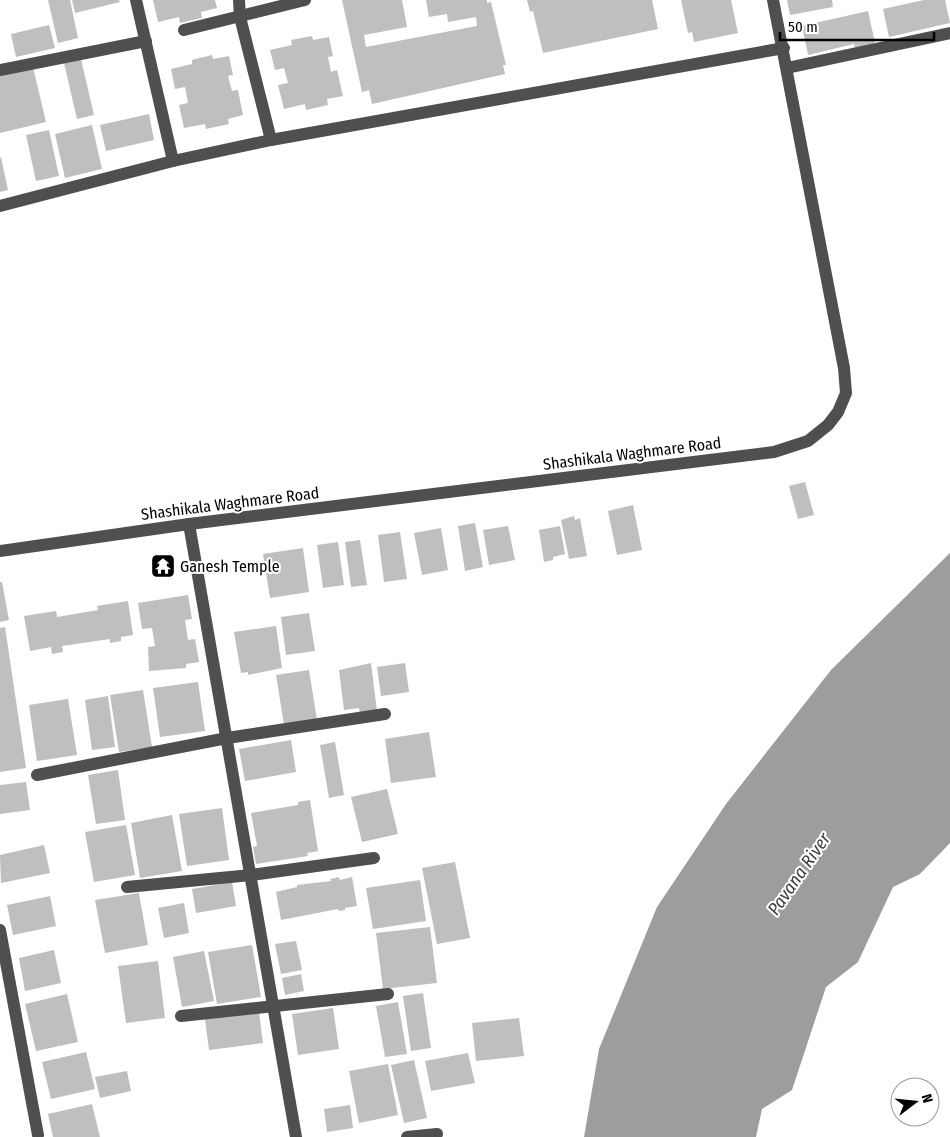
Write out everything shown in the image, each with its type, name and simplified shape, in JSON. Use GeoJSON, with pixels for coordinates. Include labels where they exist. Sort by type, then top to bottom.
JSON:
{"type":"FeatureCollection","features":[{"type":"Feature","properties":{"kind":"street"},"geometry":{"type":"LineString","coordinates":[[136,0],[173,161]]}},
{"type":"Feature","properties":{"kind":"street"},"geometry":{"type":"LineString","coordinates":[[239,0],[240,17],[271,140]]}},
{"type":"Feature","properties":{"kind":"street"},"geometry":{"type":"LineString","coordinates":[[184,30],[305,0]]}},
{"type":"Feature","properties":{"kind":"street","name":"Shashikala Waghmare Road"},"geometry":{"type":"LineString","coordinates":[[0,551],[190,524],[774,452],[808,441],[828,426],[838,412],[846,393],[844,368],[788,68],[773,0]]}},
{"type":"Feature","properties":{"kind":"street"},"geometry":{"type":"LineString","coordinates":[[788,68],[950,33]]}},
{"type":"Feature","properties":{"kind":"street"},"geometry":{"type":"LineString","coordinates":[[0,70],[146,41]]}},
{"type":"Feature","properties":{"kind":"street"},"geometry":{"type":"LineString","coordinates":[[0,206],[173,161],[271,140],[784,48]]}},
{"type":"Feature","properties":{"kind":"street"},"geometry":{"type":"LineString","coordinates":[[190,524],[296,1137]]}},
{"type":"Feature","properties":{"kind":"street"},"geometry":{"type":"LineString","coordinates":[[37,775],[227,738],[385,714]]}},
{"type":"Feature","properties":{"kind":"street"},"geometry":{"type":"LineString","coordinates":[[127,887],[251,875],[374,858]]}},
{"type":"Feature","properties":{"kind":"street"},"geometry":{"type":"LineString","coordinates":[[0,930],[38,1135]]}},
{"type":"Feature","properties":{"kind":"street"},"geometry":{"type":"LineString","coordinates":[[181,1016],[388,994]]}},
{"type":"Feature","properties":{"kind":"street"},"geometry":{"type":"LineString","coordinates":[[407,1137],[437,1134]]}},
{"type":"Feature","properties":{"kind":"water","name":"Pavana River"},"geometry":{"type":"Polygon","coordinates":[[[950,553],[950,843],[920,874],[893,887],[858,962],[826,987],[792,1090],[762,1109],[756,1137],[584,1137],[599,1049],[657,907],[726,804],[831,670],[950,553]]]}},
{"type":"Feature","properties":{"kind":"building"},"geometry":{"type":"Polygon","coordinates":[[[48,0],[70,0],[78,38],[58,43],[48,0]]]}},
{"type":"Feature","properties":{"kind":"building"},"geometry":{"type":"Polygon","coordinates":[[[72,0],[119,0],[120,2],[75,13],[72,0]]]}},
{"type":"Feature","properties":{"kind":"building"},"geometry":{"type":"Polygon","coordinates":[[[153,0],[215,0],[217,8],[201,12],[202,18],[180,23],[179,17],[158,22],[153,0]]]}},
{"type":"Feature","properties":{"kind":"building"},"geometry":{"type":"Polygon","coordinates":[[[342,0],[402,0],[407,27],[364,35],[366,47],[477,26],[476,17],[448,22],[447,14],[429,17],[426,0],[487,0],[487,3],[491,2],[506,65],[503,65],[505,74],[372,104],[369,90],[362,92],[342,0]]]}},
{"type":"Feature","properties":{"kind":"building"},"geometry":{"type":"Polygon","coordinates":[[[527,0],[652,0],[658,29],[543,53],[533,11],[530,12],[527,0]]]}},
{"type":"Feature","properties":{"kind":"building"},"geometry":{"type":"Polygon","coordinates":[[[681,0],[731,0],[738,33],[694,42],[692,32],[688,33],[681,0]]]}},
{"type":"Feature","properties":{"kind":"building"},"geometry":{"type":"Polygon","coordinates":[[[787,0],[832,0],[833,7],[790,15],[787,0]]]}},
{"type":"Feature","properties":{"kind":"building"},"geometry":{"type":"Polygon","coordinates":[[[924,0],[945,0],[950,23],[889,37],[883,9],[924,0]]]}},
{"type":"Feature","properties":{"kind":"building"},"geometry":{"type":"Polygon","coordinates":[[[868,11],[875,43],[855,48],[854,44],[808,55],[802,26],[868,11]]]}},
{"type":"Feature","properties":{"kind":"building"},"geometry":{"type":"Polygon","coordinates":[[[49,25],[55,48],[16,57],[11,34],[49,25]]]}},
{"type":"Feature","properties":{"kind":"building"},"geometry":{"type":"Polygon","coordinates":[[[312,36],[313,40],[329,37],[333,56],[328,57],[331,72],[337,70],[343,96],[327,99],[328,105],[306,110],[305,104],[284,109],[278,85],[288,83],[284,68],[275,70],[270,50],[292,45],[291,40],[312,36]]]}},
{"type":"Feature","properties":{"kind":"building"},"geometry":{"type":"Polygon","coordinates":[[[212,55],[213,59],[229,56],[233,75],[228,76],[232,91],[238,90],[243,115],[228,119],[229,124],[206,129],[205,124],[184,128],[179,105],[188,103],[185,87],[175,89],[171,69],[192,64],[192,60],[212,55]]]}},
{"type":"Feature","properties":{"kind":"building"},"geometry":{"type":"Polygon","coordinates":[[[81,59],[94,115],[77,119],[64,63],[81,59]]]}},
{"type":"Feature","properties":{"kind":"building"},"geometry":{"type":"Polygon","coordinates":[[[33,67],[46,122],[0,133],[0,75],[33,67]]]}},
{"type":"Feature","properties":{"kind":"building"},"geometry":{"type":"Polygon","coordinates":[[[149,114],[154,140],[106,151],[100,125],[149,114]]]}},
{"type":"Feature","properties":{"kind":"building"},"geometry":{"type":"Polygon","coordinates":[[[92,125],[102,169],[65,178],[55,134],[92,125]]]}},
{"type":"Feature","properties":{"kind":"building"},"geometry":{"type":"Polygon","coordinates":[[[49,130],[59,176],[36,181],[26,135],[49,130]]]}},
{"type":"Feature","properties":{"kind":"building"},"geometry":{"type":"Polygon","coordinates":[[[0,158],[8,190],[0,192],[0,158]]]}},
{"type":"Feature","properties":{"kind":"building"},"geometry":{"type":"Polygon","coordinates":[[[805,482],[814,515],[798,519],[789,486],[805,482]]]}},
{"type":"Feature","properties":{"kind":"building"},"geometry":{"type":"Polygon","coordinates":[[[633,505],[642,550],[617,555],[608,511],[633,505]]]}},
{"type":"Feature","properties":{"kind":"building"},"geometry":{"type":"Polygon","coordinates":[[[574,516],[575,520],[580,518],[587,556],[569,559],[561,520],[574,516]]]}},
{"type":"Feature","properties":{"kind":"building"},"geometry":{"type":"Polygon","coordinates":[[[475,523],[483,567],[465,571],[458,526],[475,523]]]}},
{"type":"Feature","properties":{"kind":"building"},"geometry":{"type":"Polygon","coordinates":[[[508,526],[515,560],[489,565],[483,530],[508,526]]]}},
{"type":"Feature","properties":{"kind":"building"},"geometry":{"type":"Polygon","coordinates":[[[560,526],[565,554],[544,562],[539,530],[560,526]]]}},
{"type":"Feature","properties":{"kind":"building"},"geometry":{"type":"Polygon","coordinates":[[[441,528],[448,570],[422,575],[414,533],[441,528]]]}},
{"type":"Feature","properties":{"kind":"building"},"geometry":{"type":"Polygon","coordinates":[[[400,532],[407,579],[384,582],[378,535],[400,532]]]}},
{"type":"Feature","properties":{"kind":"building"},"geometry":{"type":"Polygon","coordinates":[[[360,540],[367,585],[351,587],[345,542],[360,540]]]}},
{"type":"Feature","properties":{"kind":"building"},"geometry":{"type":"Polygon","coordinates":[[[338,542],[344,585],[323,588],[317,545],[338,542]]]}},
{"type":"Feature","properties":{"kind":"building"},"geometry":{"type":"Polygon","coordinates":[[[303,548],[309,592],[270,598],[263,554],[303,548]]]}},
{"type":"Feature","properties":{"kind":"building"},"geometry":{"type":"Polygon","coordinates":[[[0,582],[2,582],[9,620],[0,622],[0,582]]]}},
{"type":"Feature","properties":{"kind":"building"},"geometry":{"type":"Polygon","coordinates":[[[188,595],[192,619],[185,620],[188,640],[195,639],[199,662],[186,664],[186,668],[149,671],[148,647],[155,646],[152,628],[142,629],[138,603],[188,595]]]}},
{"type":"Feature","properties":{"kind":"building"},"geometry":{"type":"Polygon","coordinates":[[[128,601],[133,635],[121,637],[121,641],[110,643],[110,639],[62,646],[63,652],[52,654],[51,647],[30,651],[24,616],[56,611],[57,617],[98,610],[97,606],[128,601]]]}},
{"type":"Feature","properties":{"kind":"building"},"geometry":{"type":"Polygon","coordinates":[[[309,613],[315,651],[286,655],[281,617],[309,613]]]}},
{"type":"Feature","properties":{"kind":"building"},"geometry":{"type":"Polygon","coordinates":[[[276,626],[282,668],[248,675],[248,672],[241,673],[234,632],[276,626]]]}},
{"type":"Feature","properties":{"kind":"building"},"geometry":{"type":"Polygon","coordinates":[[[5,627],[26,768],[0,772],[0,628],[5,627]]]}},
{"type":"Feature","properties":{"kind":"building"},"geometry":{"type":"Polygon","coordinates":[[[371,663],[377,711],[360,713],[359,708],[344,710],[339,670],[371,663]]]}},
{"type":"Feature","properties":{"kind":"building"},"geometry":{"type":"Polygon","coordinates":[[[405,663],[409,692],[381,696],[377,667],[405,663]]]}},
{"type":"Feature","properties":{"kind":"building"},"geometry":{"type":"Polygon","coordinates":[[[309,670],[317,720],[284,725],[276,675],[309,670]]]}},
{"type":"Feature","properties":{"kind":"building"},"geometry":{"type":"Polygon","coordinates":[[[198,682],[205,731],[160,737],[153,688],[198,682]]]}},
{"type":"Feature","properties":{"kind":"building"},"geometry":{"type":"Polygon","coordinates":[[[143,690],[152,747],[119,752],[110,695],[143,690]]]}},
{"type":"Feature","properties":{"kind":"building"},"geometry":{"type":"Polygon","coordinates":[[[108,696],[115,747],[92,750],[85,700],[108,696]]]}},
{"type":"Feature","properties":{"kind":"building"},"geometry":{"type":"Polygon","coordinates":[[[68,699],[77,755],[37,761],[29,705],[68,699]]]}},
{"type":"Feature","properties":{"kind":"building"},"geometry":{"type":"Polygon","coordinates":[[[429,732],[436,777],[391,783],[385,739],[429,732]]]}},
{"type":"Feature","properties":{"kind":"building"},"geometry":{"type":"Polygon","coordinates":[[[291,740],[296,772],[245,781],[239,749],[291,740]]]}},
{"type":"Feature","properties":{"kind":"building"},"geometry":{"type":"Polygon","coordinates":[[[335,742],[344,795],[329,798],[320,745],[335,742]]]}},
{"type":"Feature","properties":{"kind":"building"},"geometry":{"type":"Polygon","coordinates":[[[118,770],[125,820],[96,824],[88,775],[118,770]]]}},
{"type":"Feature","properties":{"kind":"building"},"geometry":{"type":"Polygon","coordinates":[[[26,782],[30,810],[0,814],[0,785],[26,782]]]}},
{"type":"Feature","properties":{"kind":"building"},"geometry":{"type":"Polygon","coordinates":[[[387,789],[398,834],[362,842],[351,797],[387,789]]]}},
{"type":"Feature","properties":{"kind":"building"},"geometry":{"type":"Polygon","coordinates":[[[310,800],[318,851],[307,853],[308,856],[256,864],[253,847],[257,846],[251,813],[298,805],[298,802],[310,800]]]}},
{"type":"Feature","properties":{"kind":"building"},"geometry":{"type":"Polygon","coordinates":[[[222,808],[229,860],[187,866],[179,814],[222,808]]]}},
{"type":"Feature","properties":{"kind":"building"},"geometry":{"type":"Polygon","coordinates":[[[172,815],[182,871],[140,878],[131,823],[172,815]]]}},
{"type":"Feature","properties":{"kind":"building"},"geometry":{"type":"Polygon","coordinates":[[[126,825],[135,875],[94,882],[85,832],[126,825]]]}},
{"type":"Feature","properties":{"kind":"building"},"geometry":{"type":"Polygon","coordinates":[[[44,845],[50,873],[1,883],[0,855],[44,845]]]}},
{"type":"Feature","properties":{"kind":"building"},"geometry":{"type":"Polygon","coordinates":[[[455,862],[470,938],[437,944],[422,868],[455,862]]]}},
{"type":"Feature","properties":{"kind":"building"},"geometry":{"type":"Polygon","coordinates":[[[339,877],[340,880],[352,877],[357,906],[345,908],[345,910],[339,911],[338,909],[281,920],[276,892],[297,887],[297,885],[331,881],[330,879],[339,877]]]}},
{"type":"Feature","properties":{"kind":"building"},"geometry":{"type":"Polygon","coordinates":[[[420,880],[426,921],[373,929],[366,888],[420,880]]]}},
{"type":"Feature","properties":{"kind":"building"},"geometry":{"type":"Polygon","coordinates":[[[232,882],[236,906],[196,913],[192,889],[232,882]]]}},
{"type":"Feature","properties":{"kind":"building"},"geometry":{"type":"Polygon","coordinates":[[[139,893],[148,945],[105,953],[95,900],[139,893]]]}},
{"type":"Feature","properties":{"kind":"building"},"geometry":{"type":"Polygon","coordinates":[[[50,896],[56,926],[13,935],[7,905],[50,896]]]}},
{"type":"Feature","properties":{"kind":"building"},"geometry":{"type":"Polygon","coordinates":[[[184,903],[189,933],[164,938],[158,908],[184,903]]]}},
{"type":"Feature","properties":{"kind":"building"},"geometry":{"type":"Polygon","coordinates":[[[430,927],[437,983],[383,989],[376,933],[430,927]]]}},
{"type":"Feature","properties":{"kind":"building"},"geometry":{"type":"Polygon","coordinates":[[[296,941],[302,970],[281,974],[275,944],[296,941]]]}},
{"type":"Feature","properties":{"kind":"building"},"geometry":{"type":"Polygon","coordinates":[[[252,945],[261,997],[217,1004],[208,952],[252,945]]]}},
{"type":"Feature","properties":{"kind":"building"},"geometry":{"type":"Polygon","coordinates":[[[54,950],[61,983],[25,991],[19,958],[54,950]]]}},
{"type":"Feature","properties":{"kind":"building"},"geometry":{"type":"Polygon","coordinates":[[[204,951],[214,1001],[182,1007],[173,957],[204,951]]]}},
{"type":"Feature","properties":{"kind":"building"},"geometry":{"type":"Polygon","coordinates":[[[158,961],[165,1018],[126,1023],[118,966],[158,961]]]}},
{"type":"Feature","properties":{"kind":"building"},"geometry":{"type":"Polygon","coordinates":[[[301,974],[304,991],[285,995],[282,978],[301,974]]]}},
{"type":"Feature","properties":{"kind":"building"},"geometry":{"type":"Polygon","coordinates":[[[423,993],[431,1048],[411,1051],[403,996],[423,993]]]}},
{"type":"Feature","properties":{"kind":"building"},"geometry":{"type":"Polygon","coordinates":[[[67,994],[78,1042],[36,1051],[25,1004],[67,994]]]}},
{"type":"Feature","properties":{"kind":"building"},"geometry":{"type":"Polygon","coordinates":[[[398,1002],[407,1054],[385,1057],[376,1006],[398,1002]]]}},
{"type":"Feature","properties":{"kind":"building"},"geometry":{"type":"Polygon","coordinates":[[[333,1008],[339,1049],[298,1055],[292,1014],[333,1008]]]}},
{"type":"Feature","properties":{"kind":"building"},"geometry":{"type":"Polygon","coordinates":[[[259,1012],[263,1043],[209,1050],[205,1019],[259,1012]]]}},
{"type":"Feature","properties":{"kind":"building"},"geometry":{"type":"Polygon","coordinates":[[[519,1018],[524,1056],[476,1061],[472,1023],[519,1018]]]}},
{"type":"Feature","properties":{"kind":"building"},"geometry":{"type":"Polygon","coordinates":[[[86,1052],[95,1089],[51,1099],[42,1062],[86,1052]]]}},
{"type":"Feature","properties":{"kind":"building"},"geometry":{"type":"Polygon","coordinates":[[[468,1053],[475,1083],[431,1091],[425,1061],[468,1053]]]}},
{"type":"Feature","properties":{"kind":"building"},"geometry":{"type":"Polygon","coordinates":[[[414,1060],[427,1118],[404,1123],[391,1065],[414,1060]]]}},
{"type":"Feature","properties":{"kind":"building"},"geometry":{"type":"Polygon","coordinates":[[[388,1064],[398,1115],[359,1123],[349,1071],[388,1064]]]}},
{"type":"Feature","properties":{"kind":"building"},"geometry":{"type":"Polygon","coordinates":[[[127,1071],[131,1091],[100,1098],[95,1077],[127,1071]]]}},
{"type":"Feature","properties":{"kind":"building"},"geometry":{"type":"Polygon","coordinates":[[[92,1104],[100,1137],[53,1137],[48,1114],[92,1104]]]}},
{"type":"Feature","properties":{"kind":"building"},"geometry":{"type":"Polygon","coordinates":[[[350,1105],[353,1128],[327,1132],[324,1109],[350,1105]]]}},
{"type":"Feature","properties":{"kind":"place","name":"Ganesh Temple"},"geometry":{"type":"Point","coordinates":[163,566]}}]}
